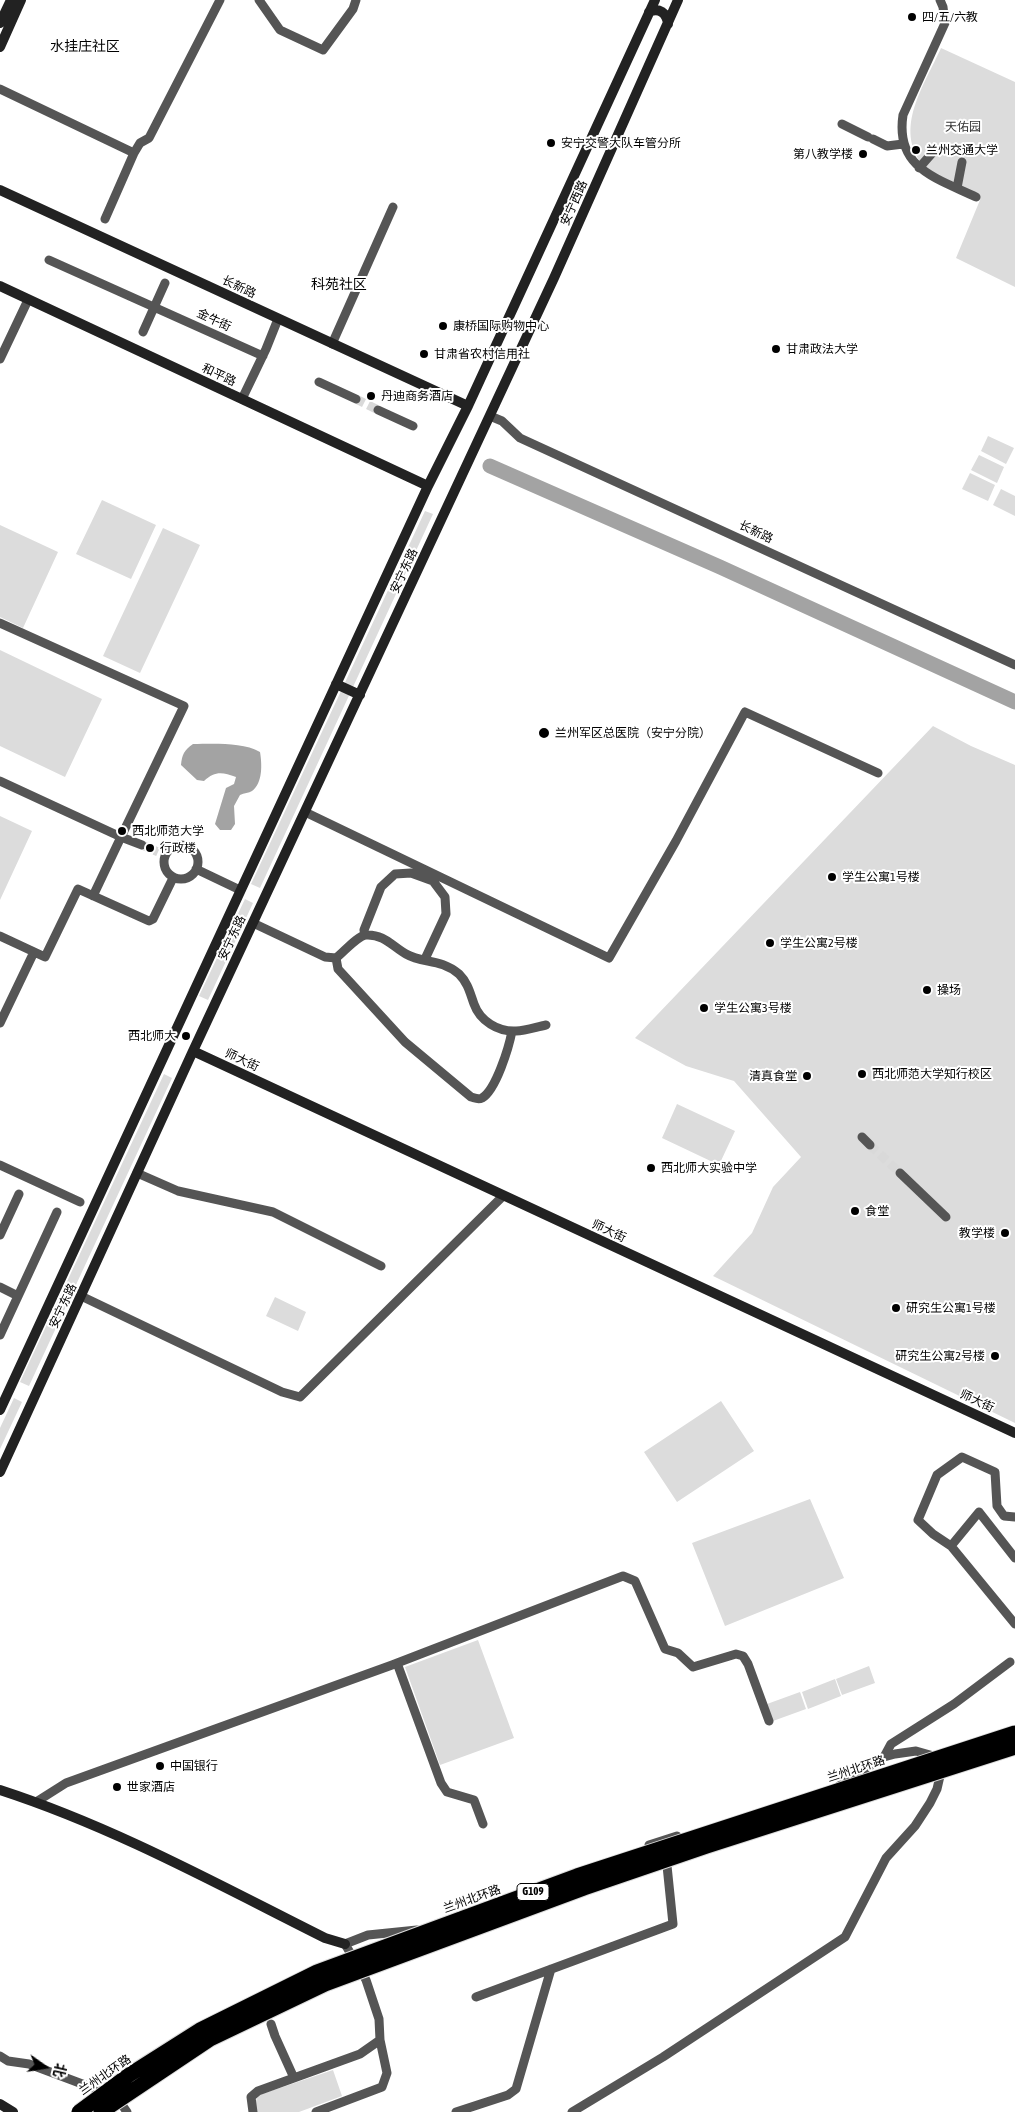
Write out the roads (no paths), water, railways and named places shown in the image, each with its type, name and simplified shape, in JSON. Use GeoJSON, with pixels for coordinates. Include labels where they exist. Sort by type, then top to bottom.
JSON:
{"type":"FeatureCollection","features":[{"type":"Feature","properties":{"kind":"highway","name":"兰州北环路"},"geometry":{"type":"LineString","coordinates":[[79,2112],[129,2075],[200,2030],[317,1972],[577,1876],[1015,1732]]}},
{"type":"Feature","properties":{"kind":"highway","name":"G109"},"geometry":{"type":"LineString","coordinates":[[101,2112],[210,2039],[325,1984],[584,1888],[1015,1746]]}},
{"type":"Feature","properties":{"kind":"main road"},"geometry":{"type":"LineString","coordinates":[[0,23],[11,0]]}},
{"type":"Feature","properties":{"kind":"main road"},"geometry":{"type":"LineString","coordinates":[[0,46],[21,0]]}},
{"type":"Feature","properties":{"kind":"main road","name":"安宁西路"},"geometry":{"type":"LineString","coordinates":[[468,406],[655,0]]}},
{"type":"Feature","properties":{"kind":"main road","name":"安宁西路"},"geometry":{"type":"LineString","coordinates":[[490,416],[678,0]]}},
{"type":"Feature","properties":{"kind":"main road"},"geometry":{"type":"LineString","coordinates":[[649,12],[656,10],[662,12],[667,17],[668,24]]}},
{"type":"Feature","properties":{"kind":"main road","name":"长新路"},"geometry":{"type":"LineString","coordinates":[[0,190],[468,406]]}},
{"type":"Feature","properties":{"kind":"main road","name":"和平路"},"geometry":{"type":"LineString","coordinates":[[0,286],[428,486]]}},
{"type":"Feature","properties":{"kind":"main road","name":"安宁东路"},"geometry":{"type":"LineString","coordinates":[[0,1410],[428,486],[468,406]]}},
{"type":"Feature","properties":{"kind":"main road","name":"安宁东路"},"geometry":{"type":"LineString","coordinates":[[0,1472],[193,1051],[490,416]]}},
{"type":"Feature","properties":{"kind":"main road"},"geometry":{"type":"LineString","coordinates":[[336,684],[360,695]]}},
{"type":"Feature","properties":{"kind":"main road","name":"师大街"},"geometry":{"type":"LineString","coordinates":[[193,1051],[1015,1433]]}},
{"type":"Feature","properties":{"kind":"main road"},"geometry":{"type":"LineString","coordinates":[[0,1790],[36,1802],[133,1842],[325,1938],[345,1944]]}},
{"type":"Feature","properties":{"kind":"main road"},"geometry":{"type":"LineString","coordinates":[[0,2104],[13,2112]]}},
{"type":"Feature","properties":{"kind":"street"},"geometry":{"type":"LineString","coordinates":[[105,219],[134,153],[140,144],[149,138],[220,0]]}},
{"type":"Feature","properties":{"kind":"street"},"geometry":{"type":"LineString","coordinates":[[260,0],[280,30],[323,50],[353,9],[356,0]]}},
{"type":"Feature","properties":{"kind":"street"},"geometry":{"type":"LineString","coordinates":[[940,0],[945,23],[903,114],[901,129],[903,144],[909,157],[919,168],[976,197]]}},
{"type":"Feature","properties":{"kind":"street"},"geometry":{"type":"LineString","coordinates":[[0,89],[134,153]]}},
{"type":"Feature","properties":{"kind":"street"},"geometry":{"type":"LineString","coordinates":[[842,124],[887,146],[903,144]]}},
{"type":"Feature","properties":{"kind":"street"},"geometry":{"type":"LineString","coordinates":[[919,168],[934,151]]}},
{"type":"Feature","properties":{"kind":"street"},"geometry":{"type":"LineString","coordinates":[[957,188],[962,162]]}},
{"type":"Feature","properties":{"kind":"street"},"geometry":{"type":"LineString","coordinates":[[332,344],[393,207]]}},
{"type":"Feature","properties":{"kind":"street","name":"金牛街"},"geometry":{"type":"LineString","coordinates":[[49,260],[263,356]]}},
{"type":"Feature","properties":{"kind":"street"},"geometry":{"type":"LineString","coordinates":[[143,332],[165,283]]}},
{"type":"Feature","properties":{"kind":"street"},"geometry":{"type":"LineString","coordinates":[[0,359],[28,300]]}},
{"type":"Feature","properties":{"kind":"street"},"geometry":{"type":"LineString","coordinates":[[242,399],[263,356],[278,319]]}},
{"type":"Feature","properties":{"kind":"street"},"geometry":{"type":"LineString","coordinates":[[319,382],[356,399]]}},
{"type":"Feature","properties":{"kind":"street"},"geometry":{"type":"LineString","coordinates":[[378,410],[413,426]]}},
{"type":"Feature","properties":{"kind":"street","name":"长新路"},"geometry":{"type":"LineString","coordinates":[[490,416],[502,421],[520,438],[1015,665]]}},
{"type":"Feature","properties":{"kind":"street"},"geometry":{"type":"LineString","coordinates":[[0,622],[184,706],[93,896]]}},
{"type":"Feature","properties":{"kind":"street"},"geometry":{"type":"LineString","coordinates":[[305,812],[609,958],[676,841],[746,712],[878,773]]}},
{"type":"Feature","properties":{"kind":"street"},"geometry":{"type":"LineString","coordinates":[[0,781],[142,845]]}},
{"type":"Feature","properties":{"kind":"street"},"geometry":{"type":"LineString","coordinates":[[175,845],[188,846],[197,856],[196,870],[187,879],[173,878],[164,868],[161,853],[175,845]]}},
{"type":"Feature","properties":{"kind":"street"},"geometry":{"type":"LineString","coordinates":[[196,870],[240,890]]}},
{"type":"Feature","properties":{"kind":"street"},"geometry":{"type":"LineString","coordinates":[[365,935],[364,930],[381,887],[394,874],[411,873],[419,876],[433,882],[445,896],[446,914],[425,959]]}},
{"type":"Feature","properties":{"kind":"street"},"geometry":{"type":"LineString","coordinates":[[0,936],[45,957],[78,889],[149,921],[153,920],[173,878]]}},
{"type":"Feature","properties":{"kind":"street"},"geometry":{"type":"LineString","coordinates":[[253,923],[325,957],[336,958],[349,948],[357,938],[365,935],[384,938],[405,954],[444,964],[459,974],[469,986],[474,1006],[481,1018],[491,1024],[512,1031],[546,1025]]}},
{"type":"Feature","properties":{"kind":"street"},"geometry":{"type":"LineString","coordinates":[[0,1023],[34,952]]}},
{"type":"Feature","properties":{"kind":"street"},"geometry":{"type":"LineString","coordinates":[[336,958],[338,969],[405,1042],[471,1097],[479,1099],[484,1097],[491,1087],[509,1050],[512,1031]]}},
{"type":"Feature","properties":{"kind":"street"},"geometry":{"type":"LineString","coordinates":[[862,1137],[870,1145]]}},
{"type":"Feature","properties":{"kind":"street"},"geometry":{"type":"LineString","coordinates":[[0,1165],[80,1202]]}},
{"type":"Feature","properties":{"kind":"street"},"geometry":{"type":"LineString","coordinates":[[137,1173],[178,1191],[273,1212],[380,1266]]}},
{"type":"Feature","properties":{"kind":"street"},"geometry":{"type":"LineString","coordinates":[[900,1173],[946,1217]]}},
{"type":"Feature","properties":{"kind":"street"},"geometry":{"type":"LineString","coordinates":[[0,1235],[19,1194]]}},
{"type":"Feature","properties":{"kind":"street"},"geometry":{"type":"LineString","coordinates":[[81,1296],[282,1392],[300,1396],[503,1196]]}},
{"type":"Feature","properties":{"kind":"street"},"geometry":{"type":"LineString","coordinates":[[0,1335],[57,1212]]}},
{"type":"Feature","properties":{"kind":"street"},"geometry":{"type":"LineString","coordinates":[[0,1288],[18,1296]]}},
{"type":"Feature","properties":{"kind":"street"},"geometry":{"type":"LineString","coordinates":[[1015,1517],[1004,1516],[998,1510],[995,1472],[962,1457],[937,1475],[918,1520],[932,1534],[951,1546],[1015,1624]]}},
{"type":"Feature","properties":{"kind":"street"},"geometry":{"type":"LineString","coordinates":[[951,1546],[980,1512],[1015,1558]]}},
{"type":"Feature","properties":{"kind":"street"},"geometry":{"type":"LineString","coordinates":[[36,1802],[66,1784],[397,1663],[623,1576],[634,1580],[665,1649],[678,1653],[693,1667],[736,1654],[743,1656],[748,1664],[769,1721]]}},
{"type":"Feature","properties":{"kind":"street"},"geometry":{"type":"LineString","coordinates":[[884,1757],[891,1744],[954,1704],[1010,1662]]}},
{"type":"Feature","properties":{"kind":"street"},"geometry":{"type":"LineString","coordinates":[[397,1663],[441,1783],[447,1792],[474,1800],[483,1824]]}},
{"type":"Feature","properties":{"kind":"street"},"geometry":{"type":"LineString","coordinates":[[316,2112],[382,2087],[387,2073],[380,2040],[379,2019],[366,1980],[345,1944],[368,1935],[420,1930],[474,1912],[664,1840],[788,1806],[841,1784],[884,1757],[916,1751],[930,1754],[938,1762],[940,1776],[937,1789],[930,1803],[915,1826],[886,1858],[845,1937],[663,2057],[572,2112]]}},
{"type":"Feature","properties":{"kind":"street"},"geometry":{"type":"LineString","coordinates":[[476,1997],[673,1924],[664,1840]]}},
{"type":"Feature","properties":{"kind":"street"},"geometry":{"type":"LineString","coordinates":[[456,2112],[508,2095],[516,2089],[552,1969]]}},
{"type":"Feature","properties":{"kind":"street"},"geometry":{"type":"LineString","coordinates":[[271,2024],[294,2078]]}},
{"type":"Feature","properties":{"kind":"street"},"geometry":{"type":"LineString","coordinates":[[253,2112],[251,2097],[258,2091],[360,2054],[380,2040]]}},
{"type":"Feature","properties":{"kind":"street"},"geometry":{"type":"LineString","coordinates":[[0,2056],[8,2061],[29,2064],[93,2088],[120,2102],[127,2112]]}},
{"type":"Feature","properties":{"kind":"waterway"},"geometry":{"type":"LineString","coordinates":[[490,466],[720,567],[1015,702]]}},
{"type":"Feature","properties":{"kind":"tunnel"},"geometry":{"type":"LineString","coordinates":[[356,399],[378,410]]}},
{"type":"Feature","properties":{"kind":"tunnel"},"geometry":{"type":"LineString","coordinates":[[142,845],[158,852]]}},
{"type":"Feature","properties":{"kind":"tunnel"},"geometry":{"type":"LineString","coordinates":[[870,1145],[900,1173]]}},
{"type":"Feature","properties":{"kind":"place","name":"四/五/六教"},"geometry":{"type":"Point","coordinates":[912,17]}},
{"type":"Feature","properties":{"kind":"place","name":"安宁交警大队车管分所"},"geometry":{"type":"Point","coordinates":[551,143]}},
{"type":"Feature","properties":{"kind":"place","name":"兰州交通大学"},"geometry":{"type":"Point","coordinates":[916,150]}},
{"type":"Feature","properties":{"kind":"place","name":"第八教学楼"},"geometry":{"type":"Point","coordinates":[863,154]}},
{"type":"Feature","properties":{"kind":"place","name":"康桥国际购物中心"},"geometry":{"type":"Point","coordinates":[443,326]}},
{"type":"Feature","properties":{"kind":"place","name":"甘肃政法大学"},"geometry":{"type":"Point","coordinates":[776,349]}},
{"type":"Feature","properties":{"kind":"place","name":"甘肃省农村信用社"},"geometry":{"type":"Point","coordinates":[424,354]}},
{"type":"Feature","properties":{"kind":"place","name":"丹迪商务酒店"},"geometry":{"type":"Point","coordinates":[371,396]}},
{"type":"Feature","properties":{"kind":"place","name":"兰州军区总医院（安宁分院）"},"geometry":{"type":"Point","coordinates":[544,733]}},
{"type":"Feature","properties":{"kind":"place","name":"西北师范大学"},"geometry":{"type":"Point","coordinates":[122,831]}},
{"type":"Feature","properties":{"kind":"place","name":"行政楼"},"geometry":{"type":"Point","coordinates":[150,848]}},
{"type":"Feature","properties":{"kind":"place","name":"学生公寓1号楼"},"geometry":{"type":"Point","coordinates":[832,877]}},
{"type":"Feature","properties":{"kind":"place","name":"学生公寓2号楼"},"geometry":{"type":"Point","coordinates":[770,943]}},
{"type":"Feature","properties":{"kind":"place","name":"操场"},"geometry":{"type":"Point","coordinates":[927,990]}},
{"type":"Feature","properties":{"kind":"place","name":"学生公寓3号楼"},"geometry":{"type":"Point","coordinates":[704,1008]}},
{"type":"Feature","properties":{"kind":"place","name":"西北师大"},"geometry":{"type":"Point","coordinates":[186,1036]}},
{"type":"Feature","properties":{"kind":"place","name":"西北师范大学知行校区"},"geometry":{"type":"Point","coordinates":[862,1074]}},
{"type":"Feature","properties":{"kind":"place","name":"清真食堂"},"geometry":{"type":"Point","coordinates":[807,1076]}},
{"type":"Feature","properties":{"kind":"place","name":"西北师大实验中学"},"geometry":{"type":"Point","coordinates":[651,1168]}},
{"type":"Feature","properties":{"kind":"place","name":"食堂"},"geometry":{"type":"Point","coordinates":[855,1211]}},
{"type":"Feature","properties":{"kind":"place","name":"教学楼"},"geometry":{"type":"Point","coordinates":[1005,1233]}},
{"type":"Feature","properties":{"kind":"place","name":"研究生公寓1号楼"},"geometry":{"type":"Point","coordinates":[896,1308]}},
{"type":"Feature","properties":{"kind":"place","name":"研究生公寓2号楼"},"geometry":{"type":"Point","coordinates":[995,1356]}},
{"type":"Feature","properties":{"kind":"place","name":"中国银行"},"geometry":{"type":"Point","coordinates":[160,1766]}},
{"type":"Feature","properties":{"kind":"place","name":"世家酒店"},"geometry":{"type":"Point","coordinates":[117,1787]}},
{"type":"Feature","properties":{"kind":"district","name":"水挂庄社区"},"geometry":{"type":"Point","coordinates":[85,47]}},
{"type":"Feature","properties":{"kind":"district","name":"科苑社区"},"geometry":{"type":"Point","coordinates":[339,285]}},
{"type":"Feature","properties":{"kind":"park label","name":"天佑园"},"geometry":{"type":"Point","coordinates":[963,127]}}]}
